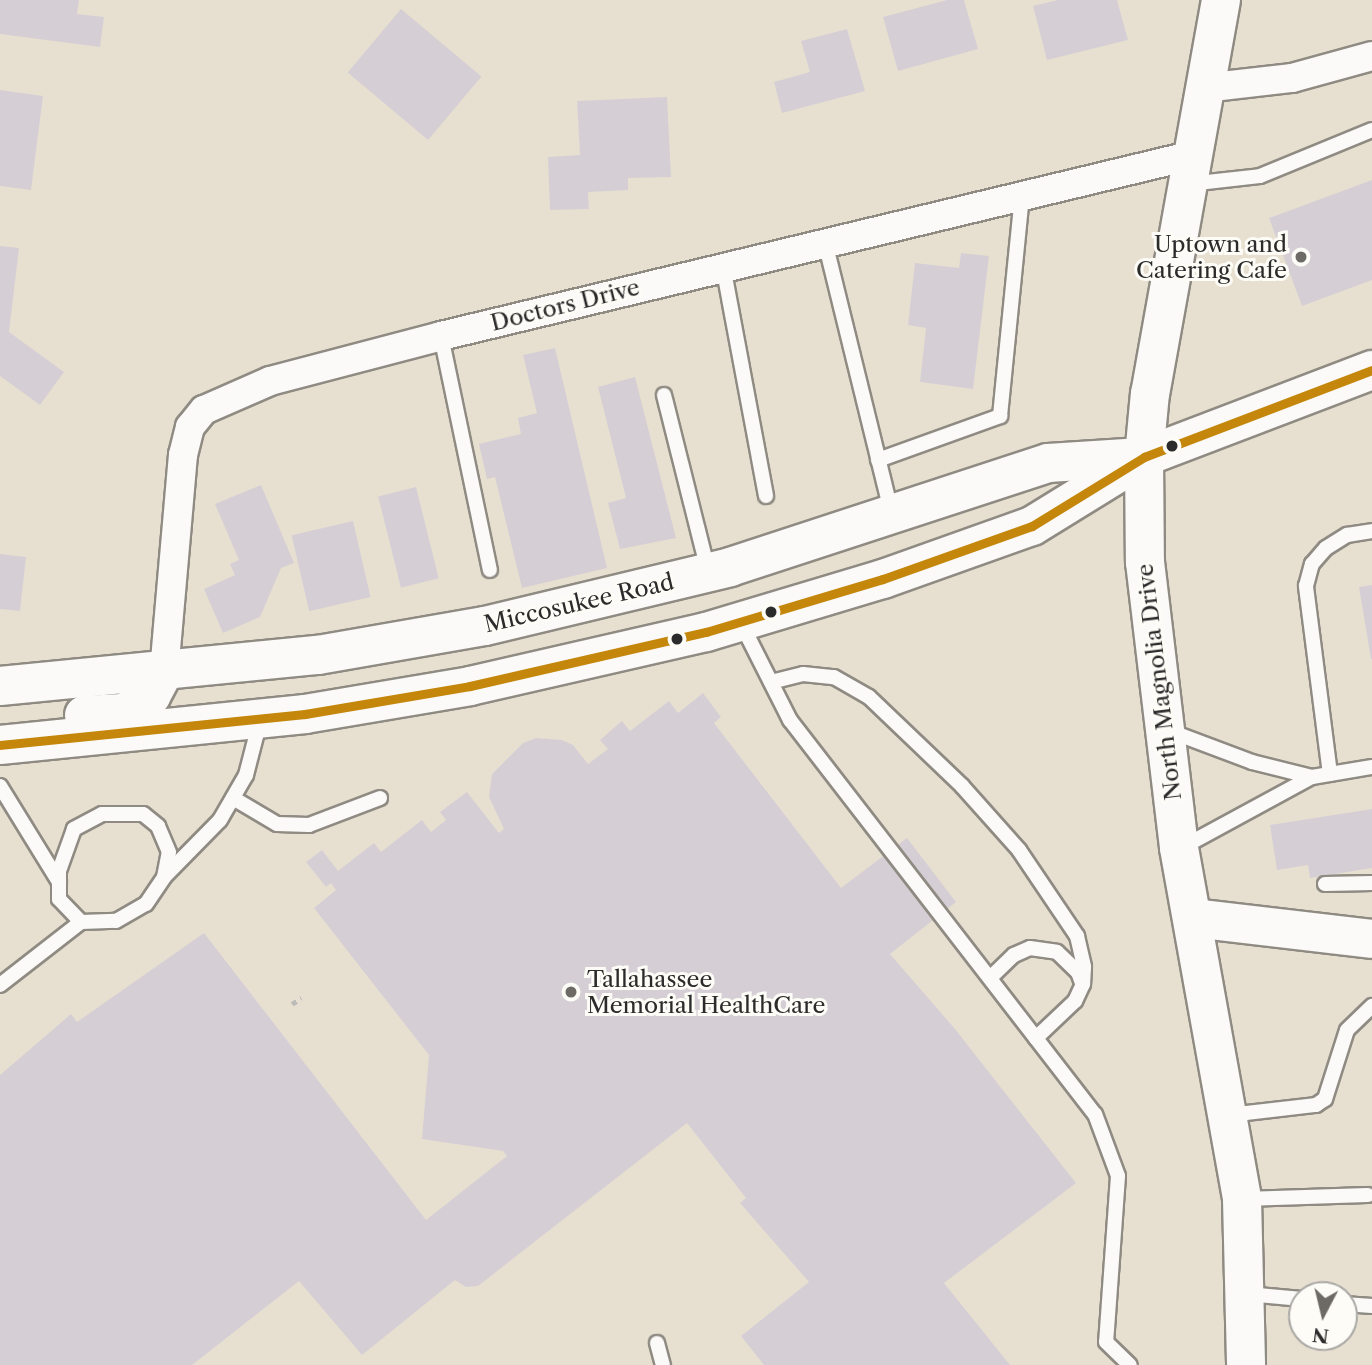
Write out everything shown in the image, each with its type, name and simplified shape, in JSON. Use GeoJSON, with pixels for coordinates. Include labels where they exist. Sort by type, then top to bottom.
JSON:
{"type":"FeatureCollection","features":[{"type":"Feature","properties":{"kind":"street","name":"North Magnolia Drive"},"geometry":{"type":"LineString","coordinates":[[1221,0],[1150,393],[1144,457],[1145,562],[1162,728],[1180,848],[1195,918],[1242,1199],[1247,1294],[1247,1365]]}},
{"type":"Feature","properties":{"kind":"street"},"geometry":{"type":"LineString","coordinates":[[1204,88],[1292,78],[1372,55]]}},
{"type":"Feature","properties":{"kind":"street","name":"Doctors Drive"},"geometry":{"type":"LineString","coordinates":[[164,672],[183,455],[190,427],[204,410],[270,381],[723,266],[1021,196],[1190,170]]}},
{"type":"Feature","properties":{"kind":"street","name":"Miccosukee Road"},"geometry":{"type":"LineString","coordinates":[[0,745],[261,719],[470,686],[740,622],[883,579],[1031,526],[1144,457],[1372,370]]}},
{"type":"Feature","properties":{"kind":"street","name":"Miccosukee Road"},"geometry":{"type":"LineString","coordinates":[[0,686],[318,655],[485,626],[708,572],[1048,463],[1144,457]]}},
{"type":"Feature","properties":{"kind":"street"},"geometry":{"type":"LineString","coordinates":[[0,721],[124,712],[151,696],[164,672]]}},
{"type":"Feature","properties":{"kind":"street"},"geometry":{"type":"LineString","coordinates":[[1195,918],[1372,939]]}},
{"type":"Feature","properties":{"kind":"lane"},"geometry":{"type":"LineString","coordinates":[[1190,170],[1259,177],[1372,130]]}},
{"type":"Feature","properties":{"kind":"lane"},"geometry":{"type":"LineString","coordinates":[[878,460],[1000,416],[1021,196]]}},
{"type":"Feature","properties":{"kind":"lane"},"geometry":{"type":"LineString","coordinates":[[825,242],[892,515]]}},
{"type":"Feature","properties":{"kind":"lane"},"geometry":{"type":"LineString","coordinates":[[723,266],[766,496]]}},
{"type":"Feature","properties":{"kind":"lane"},"geometry":{"type":"LineString","coordinates":[[441,336],[490,570]]}},
{"type":"Feature","properties":{"kind":"lane"},"geometry":{"type":"LineString","coordinates":[[664,395],[708,572]]}},
{"type":"Feature","properties":{"kind":"lane"},"geometry":{"type":"LineString","coordinates":[[1330,774],[1306,586],[1312,564],[1326,548],[1347,535],[1372,531]]}},
{"type":"Feature","properties":{"kind":"lane"},"geometry":{"type":"LineString","coordinates":[[740,622],[790,720],[1095,1114],[1112,1152],[1117,1203],[1104,1324],[1106,1342],[1130,1365]]}},
{"type":"Feature","properties":{"kind":"lane"},"geometry":{"type":"LineString","coordinates":[[771,682],[803,674],[834,677],[869,696],[918,743],[1019,850],[1061,908],[1077,936],[1083,984],[1074,1000],[1036,1038]]}},
{"type":"Feature","properties":{"kind":"lane"},"geometry":{"type":"LineString","coordinates":[[0,985],[81,922],[116,921],[146,904],[164,877],[220,821],[246,775],[261,719]]}},
{"type":"Feature","properties":{"kind":"lane"},"geometry":{"type":"LineString","coordinates":[[1162,728],[1252,762],[1312,777]]}},
{"type":"Feature","properties":{"kind":"lane"},"geometry":{"type":"LineString","coordinates":[[1180,848],[1312,777],[1372,767]]}},
{"type":"Feature","properties":{"kind":"lane"},"geometry":{"type":"LineString","coordinates":[[0,786],[59,882]]}},
{"type":"Feature","properties":{"kind":"lane"},"geometry":{"type":"LineString","coordinates":[[233,798],[277,824],[309,825],[380,798]]}},
{"type":"Feature","properties":{"kind":"lane"},"geometry":{"type":"LineString","coordinates":[[81,922],[59,899],[59,882],[74,829],[102,814],[143,814],[159,826],[169,852],[164,877]]}},
{"type":"Feature","properties":{"kind":"lane"},"geometry":{"type":"LineString","coordinates":[[1325,884],[1372,883]]}},
{"type":"Feature","properties":{"kind":"lane"},"geometry":{"type":"LineString","coordinates":[[990,978],[1014,955],[1030,948],[1057,952],[1079,972],[1083,984]]}},
{"type":"Feature","properties":{"kind":"lane"},"geometry":{"type":"LineString","coordinates":[[1229,1115],[1316,1105],[1325,1099],[1347,1030],[1372,1006]]}},
{"type":"Feature","properties":{"kind":"lane"},"geometry":{"type":"LineString","coordinates":[[1242,1199],[1368,1195]]}},
{"type":"Feature","properties":{"kind":"lane"},"geometry":{"type":"LineString","coordinates":[[1247,1294],[1288,1298]]}},
{"type":"Feature","properties":{"kind":"lane"},"geometry":{"type":"LineString","coordinates":[[657,1343],[663,1365]]}},
{"type":"Feature","properties":{"kind":"path"},"geometry":{"type":"LineString","coordinates":[[292,1004],[301,998]]}},
{"type":"Feature","properties":{"kind":"building"},"geometry":{"type":"Polygon","coordinates":[[[0,0],[79,0],[77,14],[104,17],[100,47],[0,34],[0,0]]]}},
{"type":"Feature","properties":{"kind":"building"},"geometry":{"type":"Polygon","coordinates":[[[947,0],[964,0],[978,49],[898,71],[883,17],[947,0]]]}},
{"type":"Feature","properties":{"kind":"building"},"geometry":{"type":"Polygon","coordinates":[[[1058,0],[1117,0],[1128,40],[1047,60],[1033,6],[1058,0]]]}},
{"type":"Feature","properties":{"kind":"building"},"geometry":{"type":"Polygon","coordinates":[[[401,9],[481,76],[428,140],[348,73],[401,9]]]}},
{"type":"Feature","properties":{"kind":"building"},"geometry":{"type":"Polygon","coordinates":[[[847,29],[865,91],[782,113],[774,82],[810,72],[801,41],[847,29]]]}},
{"type":"Feature","properties":{"kind":"building"},"geometry":{"type":"Polygon","coordinates":[[[0,90],[43,96],[31,190],[0,186],[0,90]]]}},
{"type":"Feature","properties":{"kind":"building"},"geometry":{"type":"Polygon","coordinates":[[[667,97],[671,177],[628,178],[628,190],[588,192],[589,209],[550,210],[548,157],[580,155],[577,101],[667,97]]]}},
{"type":"Feature","properties":{"kind":"building"},"geometry":{"type":"Polygon","coordinates":[[[1372,180],[1372,280],[1302,306],[1269,218],[1372,180]]]}},
{"type":"Feature","properties":{"kind":"building"},"geometry":{"type":"Polygon","coordinates":[[[0,246],[19,248],[9,332],[64,372],[40,405],[0,376],[0,246]]]}},
{"type":"Feature","properties":{"kind":"building"},"geometry":{"type":"Polygon","coordinates":[[[961,253],[989,256],[973,389],[920,382],[926,328],[908,325],[915,263],[959,268],[961,253]]]}},
{"type":"Feature","properties":{"kind":"building"},"geometry":{"type":"Polygon","coordinates":[[[555,348],[607,568],[522,588],[495,477],[487,479],[479,444],[521,434],[518,418],[537,413],[523,355],[555,348]]]}},
{"type":"Feature","properties":{"kind":"building"},"geometry":{"type":"Polygon","coordinates":[[[635,377],[676,538],[620,549],[608,503],[626,498],[598,387],[635,377]]]}},
{"type":"Feature","properties":{"kind":"building"},"geometry":{"type":"Polygon","coordinates":[[[261,485],[294,563],[281,568],[260,617],[223,633],[204,589],[235,575],[230,564],[239,560],[215,504],[261,485]]]}},
{"type":"Feature","properties":{"kind":"building"},"geometry":{"type":"Polygon","coordinates":[[[416,487],[439,578],[401,588],[378,496],[416,487]]]}},
{"type":"Feature","properties":{"kind":"building"},"geometry":{"type":"Polygon","coordinates":[[[353,521],[371,597],[309,611],[292,535],[353,521]]]}},
{"type":"Feature","properties":{"kind":"building"},"geometry":{"type":"Polygon","coordinates":[[[0,554],[26,557],[20,611],[0,609],[0,554]]]}},
{"type":"Feature","properties":{"kind":"building"},"geometry":{"type":"Polygon","coordinates":[[[1372,585],[1372,659],[1371,659],[1359,587],[1372,585]]]}},
{"type":"Feature","properties":{"kind":"building"},"geometry":{"type":"Polygon","coordinates":[[[703,693],[721,717],[714,723],[841,888],[907,838],[956,902],[890,954],[955,1029],[1076,1183],[944,1283],[1010,1365],[764,1365],[741,1336],[809,1282],[740,1203],[746,1198],[687,1123],[478,1286],[466,1287],[455,1280],[362,1355],[299,1281],[192,1365],[0,1365],[0,1075],[71,1014],[77,1022],[204,933],[426,1220],[507,1156],[503,1151],[422,1139],[429,1055],[314,908],[336,890],[331,883],[326,887],[306,862],[322,850],[338,871],[374,843],[381,852],[422,820],[431,832],[446,820],[440,812],[467,792],[499,833],[504,829],[489,797],[492,774],[523,743],[536,738],[562,740],[573,745],[588,764],[608,749],[600,740],[622,721],[630,731],[669,701],[678,713],[703,693]]]}},
{"type":"Feature","properties":{"kind":"building"},"geometry":{"type":"Polygon","coordinates":[[[1372,809],[1372,868],[1310,878],[1308,865],[1277,870],[1270,825],[1372,809]]]}},
{"type":"Feature","properties":{"kind":"transit line"},"geometry":{"type":"LineString","coordinates":[[0,745],[305,714],[470,686],[706,632],[883,579],[1032,526],[1144,457],[1372,370]]}},
{"type":"Feature","properties":{"kind":"place","name":"Uptown and Catering Cafe"},"geometry":{"type":"Point","coordinates":[1301,257]}},
{"type":"Feature","properties":{"kind":"place","name":"Tallahassee Memorial HealthCare"},"geometry":{"type":"Point","coordinates":[571,992]}}]}
